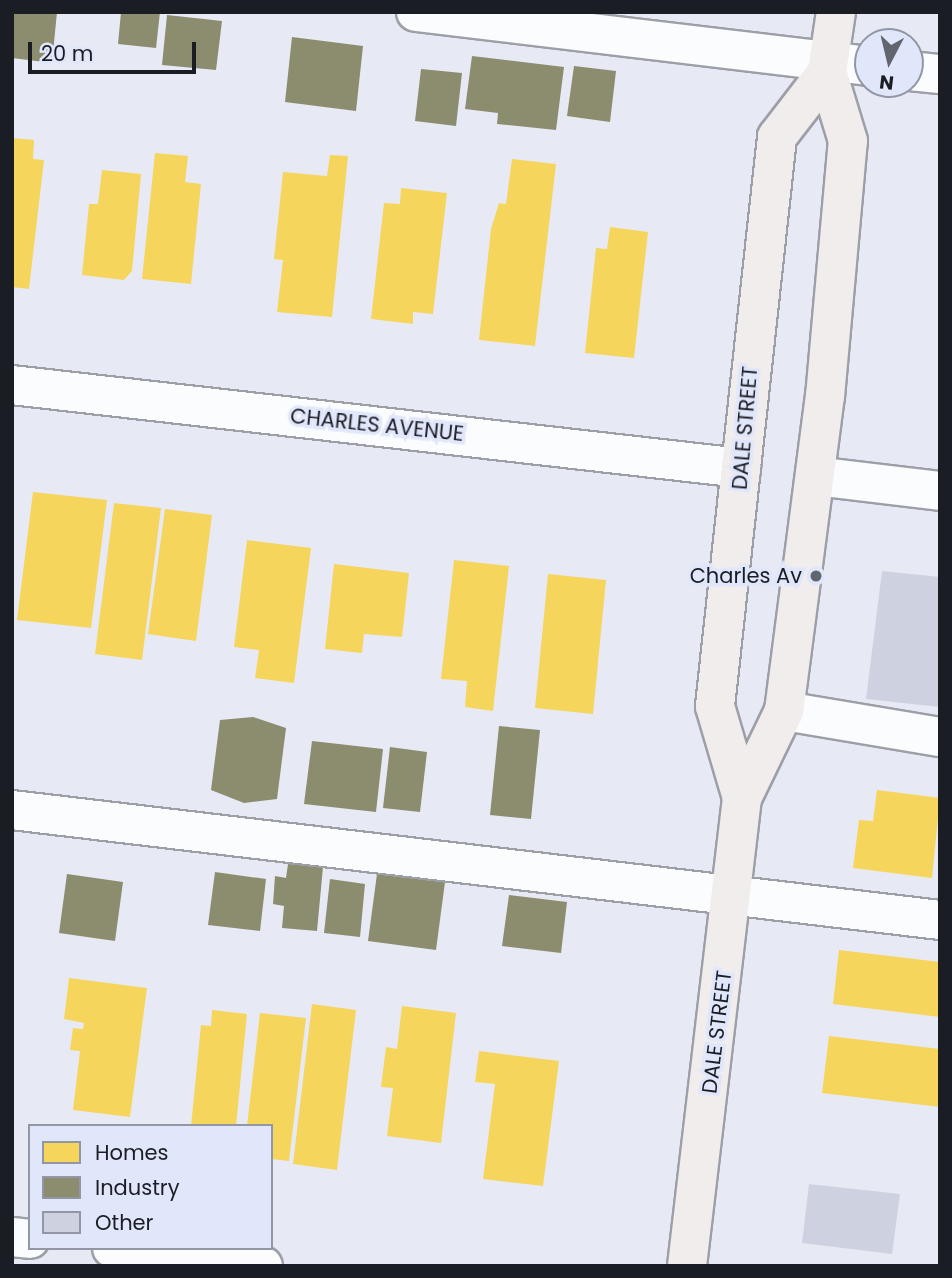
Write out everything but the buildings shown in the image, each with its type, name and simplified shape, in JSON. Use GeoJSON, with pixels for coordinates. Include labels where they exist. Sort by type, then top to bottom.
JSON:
{"type":"FeatureCollection","features":[{"type":"Feature","properties":{"kind":"main road","name":"DALE STREET"},"geometry":{"type":"LineString","coordinates":[[741,798],[784,711],[815,476],[848,141],[828,67],[836,12]]}},
{"type":"Feature","properties":{"kind":"main road","name":"DALE STREET"},"geometry":{"type":"LineString","coordinates":[[687,1266],[734,895],[741,798],[715,706],[777,137],[828,67]]}},
{"type":"Feature","properties":{"kind":"street"},"geometry":{"type":"LineString","coordinates":[[416,12],[828,67],[854,66]]}},
{"type":"Feature","properties":{"kind":"street","name":"CHARLES AVENUE"},"geometry":{"type":"LineString","coordinates":[[12,385],[741,468]]}},
{"type":"Feature","properties":{"kind":"street"},"geometry":{"type":"LineString","coordinates":[[815,476],[940,491]]}},
{"type":"Feature","properties":{"kind":"street"},"geometry":{"type":"LineString","coordinates":[[784,711],[940,737]]}},
{"type":"Feature","properties":{"kind":"street"},"geometry":{"type":"LineString","coordinates":[[12,810],[940,920]]}},
{"type":"Feature","properties":{"kind":"street"},"geometry":{"type":"LineString","coordinates":[[128,1250],[263,1266]]}},
{"type":"Feature","properties":{"kind":"place","name":"Charles Av"},"geometry":{"type":"Point","coordinates":[816,576]}}]}
